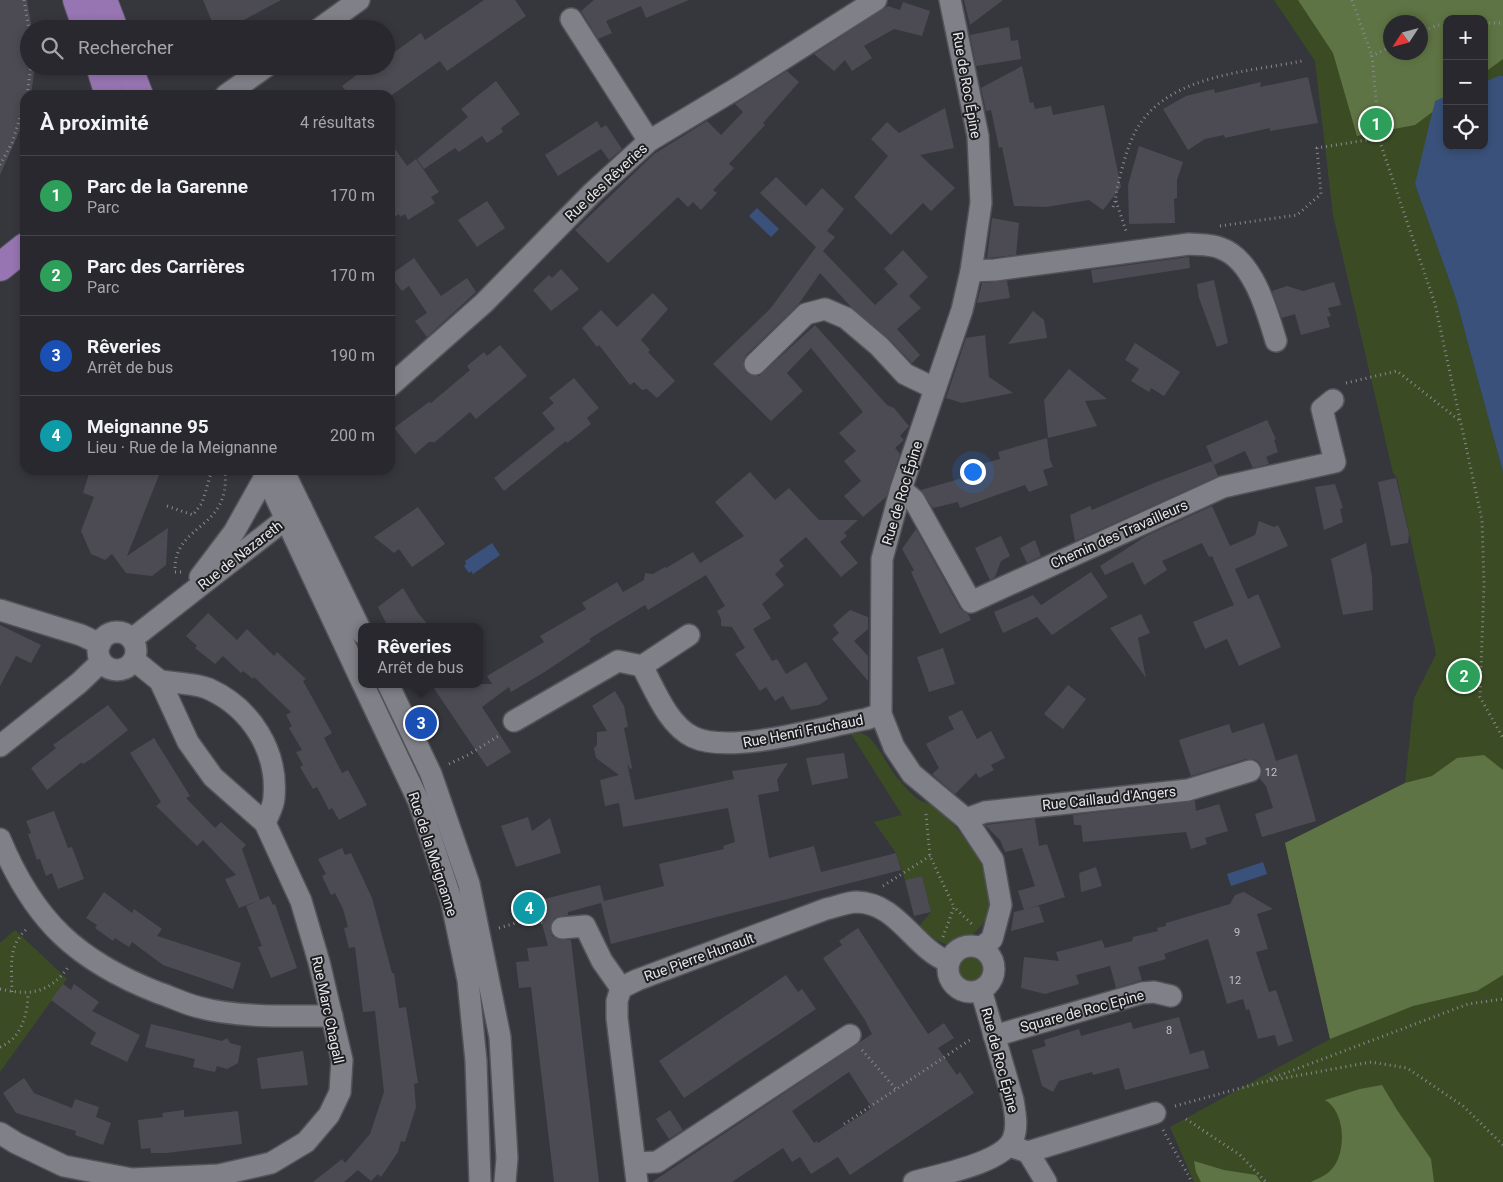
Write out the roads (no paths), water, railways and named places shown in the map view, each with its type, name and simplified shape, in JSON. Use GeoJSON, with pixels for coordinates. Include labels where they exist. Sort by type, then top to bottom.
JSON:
{"type":"FeatureCollection","features":[{"type":"Feature","properties":{"kind":"main road"},"geometry":{"type":"LineString","coordinates":[[76,0],[84,20]]}},
{"type":"Feature","properties":{"kind":"main road"},"geometry":{"type":"LineString","coordinates":[[104,0],[111,20]]}},
{"type":"Feature","properties":{"kind":"main road"},"geometry":{"type":"LineString","coordinates":[[103,75],[107,90]]}},
{"type":"Feature","properties":{"kind":"main road"},"geometry":{"type":"LineString","coordinates":[[131,75],[137,90]]}},
{"type":"Feature","properties":{"kind":"main road"},"geometry":{"type":"LineString","coordinates":[[0,267],[20,251]]}},
{"type":"Feature","properties":{"kind":"street"},"geometry":{"type":"LineString","coordinates":[[331,20],[359,0]]}},
{"type":"Feature","properties":{"kind":"street","name":"Rue des Rêveries"},"geometry":{"type":"LineString","coordinates":[[395,382],[484,303],[592,194],[649,141],[739,88],[876,0]]}},
{"type":"Feature","properties":{"kind":"street","name":"Rue de Roc Épine"},"geometry":{"type":"LineString","coordinates":[[950,0],[978,136],[981,203],[971,271],[962,310],[901,489],[882,559],[881,714],[894,747],[912,774],[966,819],[993,860],[1001,905],[992,939],[980,939]]}},
{"type":"Feature","properties":{"kind":"street"},"geometry":{"type":"LineString","coordinates":[[571,19],[649,141]]}},
{"type":"Feature","properties":{"kind":"street"},"geometry":{"type":"LineString","coordinates":[[233,90],[254,75]]}},
{"type":"Feature","properties":{"kind":"street"},"geometry":{"type":"LineString","coordinates":[[971,271],[995,270],[1189,244],[1220,248],[1243,264],[1262,296],[1276,341]]}},
{"type":"Feature","properties":{"kind":"street"},"geometry":{"type":"LineString","coordinates":[[755,364],[806,314],[825,309],[846,318],[879,346],[905,374],[934,388]]}},
{"type":"Feature","properties":{"kind":"street","name":"Chemin des Travailleurs"},"geometry":{"type":"LineString","coordinates":[[901,489],[914,500],[971,602],[1223,487],[1335,462],[1322,409],[1333,400]]}},
{"type":"Feature","properties":{"kind":"street","name":"Rue de Nazareth"},"geometry":{"type":"LineString","coordinates":[[179,603],[234,532],[269,475]]}},
{"type":"Feature","properties":{"kind":"street","name":"Rue de la Meignanne"},"geometry":{"type":"LineString","coordinates":[[273,475],[358,625]]}},
{"type":"Feature","properties":{"kind":"street","name":"Rue de la Meignanne"},"geometry":{"type":"LineString","coordinates":[[294,513],[358,671]]}},
{"type":"Feature","properties":{"kind":"street","name":"Rue de Nazareth"},"geometry":{"type":"LineString","coordinates":[[132,639],[294,513]]}},
{"type":"Feature","properties":{"kind":"street"},"geometry":{"type":"LineString","coordinates":[[0,610],[81,635],[100,653],[108,668],[120,670],[130,665],[134,660],[136,648],[132,639],[126,634],[114,632],[105,636],[100,653],[79,683],[0,746]]}},
{"type":"Feature","properties":{"kind":"street"},"geometry":{"type":"LineString","coordinates":[[514,721],[618,661],[642,666],[689,635]]}},
{"type":"Feature","properties":{"kind":"street","name":"Rue Marc Chagall"},"geometry":{"type":"LineString","coordinates":[[134,660],[160,680],[207,688],[229,700],[255,724],[267,747],[274,770],[274,799],[265,823]]}},
{"type":"Feature","properties":{"kind":"street","name":"Rue Henri Fruchaud"},"geometry":{"type":"LineString","coordinates":[[642,666],[671,718],[692,737],[716,744],[738,744],[866,719],[881,714]]}},
{"type":"Feature","properties":{"kind":"street","name":"Rue Marc Chagall"},"geometry":{"type":"LineString","coordinates":[[0,1133],[16,1143],[64,1166],[132,1180],[219,1175],[271,1163],[306,1142],[329,1115],[340,1092],[342,1060],[332,1016],[300,902],[265,823],[253,814],[208,770],[188,742],[160,680]]}},
{"type":"Feature","properties":{"kind":"street","name":"Rue de la Meignanne"},"geometry":{"type":"LineString","coordinates":[[365,688],[419,802],[451,899],[468,980],[475,1052],[480,1182]]}},
{"type":"Feature","properties":{"kind":"street","name":"Rue de la Meignanne"},"geometry":{"type":"LineString","coordinates":[[390,688],[431,774],[469,884],[500,1037],[507,1158],[505,1182]]}},
{"type":"Feature","properties":{"kind":"street","name":"Rue Caillaud d'Angers"},"geometry":{"type":"LineString","coordinates":[[966,819],[985,812],[1188,790],[1250,771]]}},
{"type":"Feature","properties":{"kind":"street"},"geometry":{"type":"LineString","coordinates":[[0,839],[14,872],[43,916],[79,950],[119,976],[199,1008],[260,1015],[332,1016]]}},
{"type":"Feature","properties":{"kind":"street","name":"Rue Pierre Hunault"},"geometry":{"type":"LineString","coordinates":[[621,988],[637,980],[826,909],[855,902],[873,904],[895,917],[938,958],[949,962]]}},
{"type":"Feature","properties":{"kind":"street"},"geometry":{"type":"LineString","coordinates":[[562,928],[585,926],[602,961],[621,988],[617,1001],[617,1018],[636,1173],[657,1162],[850,1035]]}},
{"type":"Feature","properties":{"kind":"street"},"geometry":{"type":"LineString","coordinates":[[980,939],[993,960],[993,977],[981,990],[974,992],[959,989],[950,977],[949,962],[959,950],[973,946],[980,939]]}},
{"type":"Feature","properties":{"kind":"street","name":"Rue de Roc Épine"},"geometry":{"type":"LineString","coordinates":[[981,990],[986,1035],[1016,1119],[1014,1138],[1019,1149]]}},
{"type":"Feature","properties":{"kind":"street","name":"Square de Roc Epine"},"geometry":{"type":"LineString","coordinates":[[986,1035],[1142,993],[1154,992],[1171,996]]}},
{"type":"Feature","properties":{"kind":"street"},"geometry":{"type":"LineString","coordinates":[[914,1182],[978,1173],[993,1157],[1156,1114]]}},
{"type":"Feature","properties":{"kind":"street"},"geometry":{"type":"LineString","coordinates":[[1019,1149],[1046,1182]]}},
{"type":"Feature","properties":{"kind":"water"},"geometry":{"type":"Polygon","coordinates":[[[1503,76],[1503,472],[1456,299],[1415,184],[1435,101],[1443,98],[1443,150],[1488,150],[1488,80],[1503,76]]]}},
{"type":"Feature","properties":{"kind":"water"},"geometry":{"type":"Polygon","coordinates":[[[757,208],[779,229],[771,237],[749,216],[757,208]]]}},
{"type":"Feature","properties":{"kind":"water"},"geometry":{"type":"Polygon","coordinates":[[[492,543],[500,555],[473,574],[471,571],[469,573],[464,566],[466,564],[465,561],[492,543]]]}},
{"type":"Feature","properties":{"kind":"water"},"geometry":{"type":"Polygon","coordinates":[[[1263,862],[1267,874],[1231,886],[1227,874],[1263,862]]]}},
{"type":"Feature","properties":{"kind":"place","name":"Parc de la Garenne"},"geometry":{"type":"Point","coordinates":[1376,124]}},
{"type":"Feature","properties":{"kind":"place","name":"Parc des Carrières"},"geometry":{"type":"Point","coordinates":[1464,676]}},
{"type":"Feature","properties":{"kind":"place","name":"Rêveries"},"geometry":{"type":"Point","coordinates":[421,723]}},
{"type":"Feature","properties":{"kind":"place","name":"Meignanne 95"},"geometry":{"type":"Point","coordinates":[529,908]}}]}
